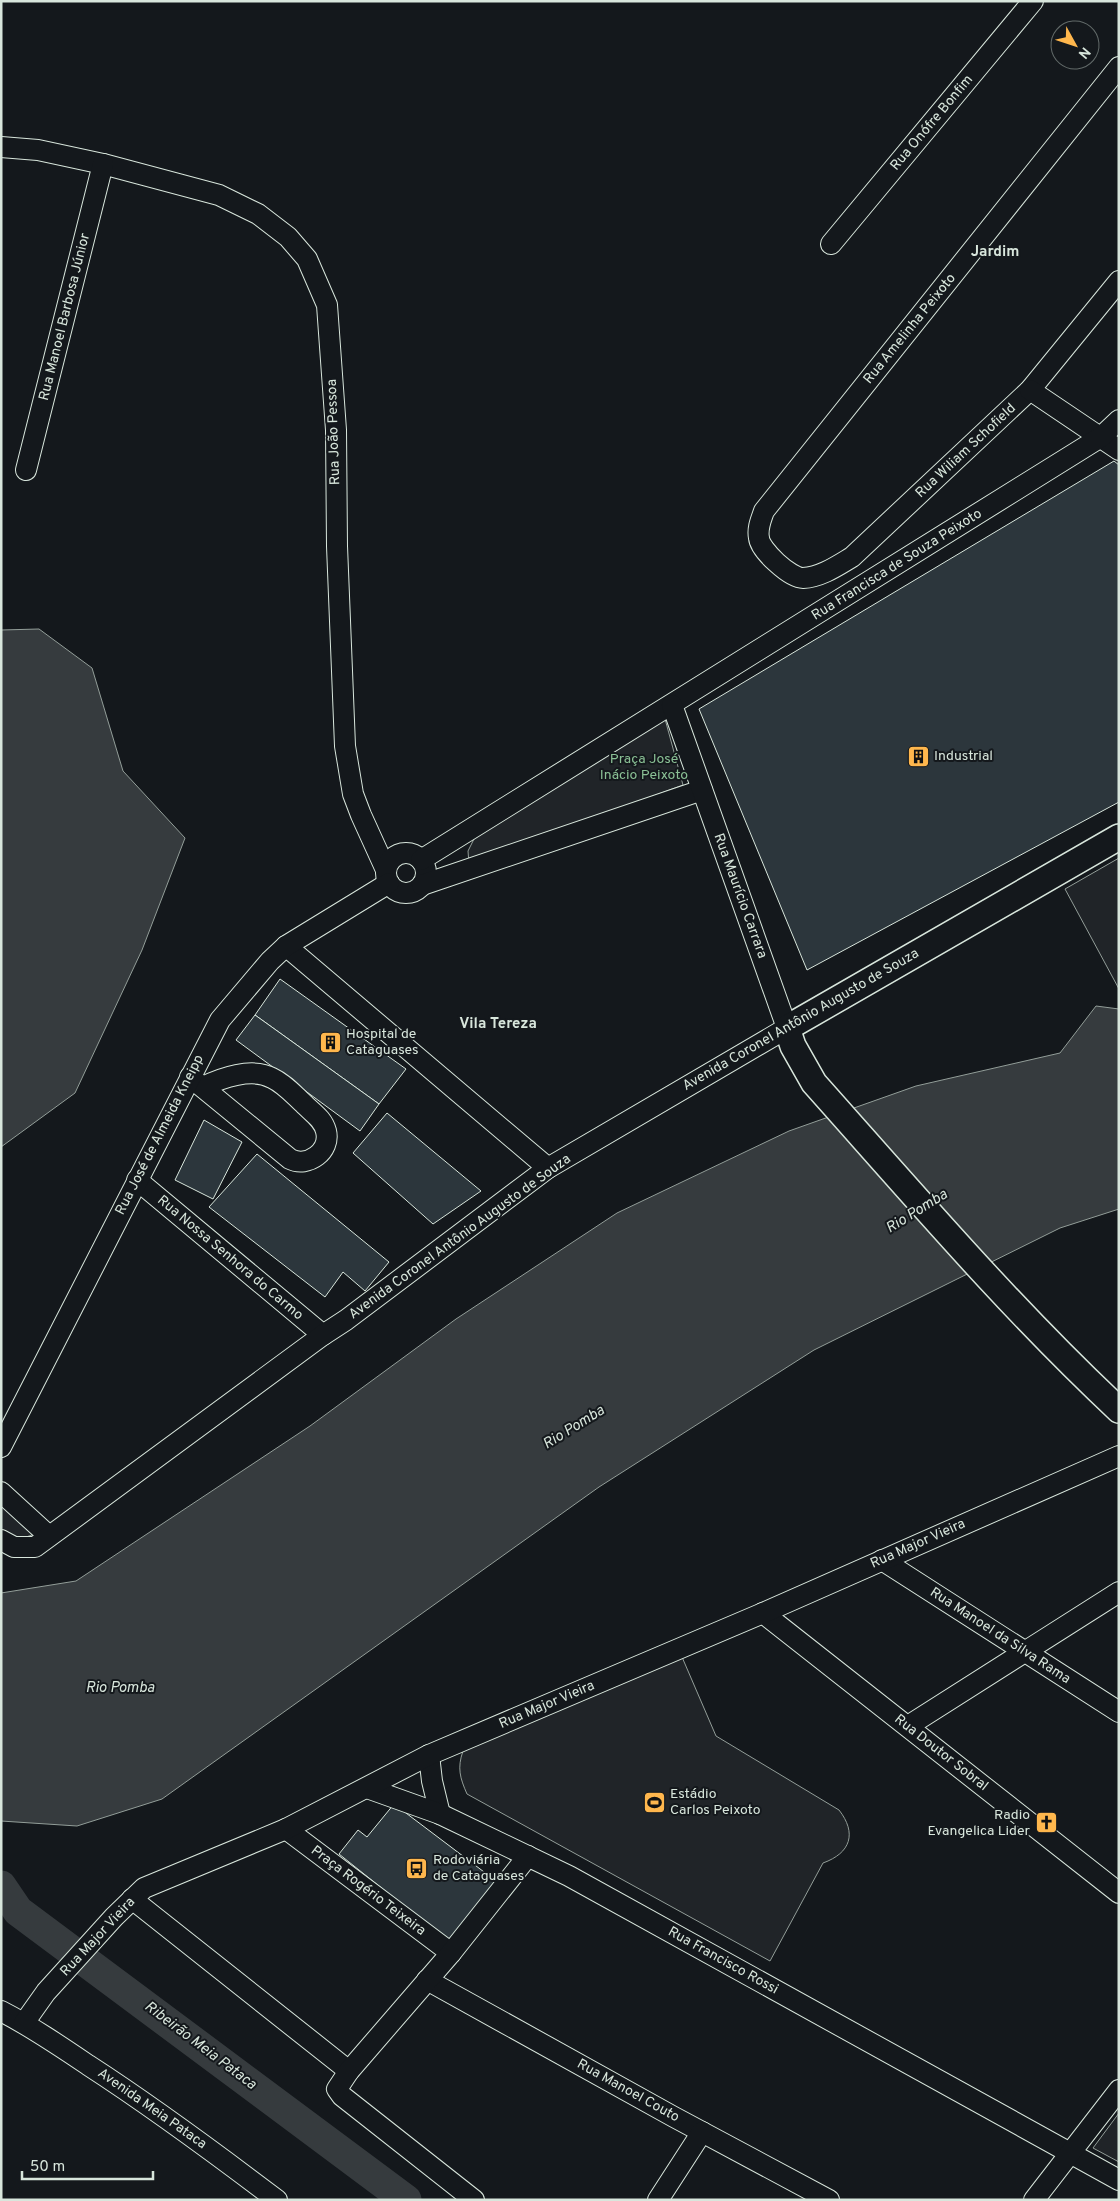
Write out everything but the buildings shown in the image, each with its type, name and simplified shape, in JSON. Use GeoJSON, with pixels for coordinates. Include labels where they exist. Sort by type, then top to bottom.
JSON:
{"type":"FeatureCollection","features":[{"type":"Feature","properties":{"kind":"main road","name":"Avenida Coronel Antônio Augusto de Souza"},"geometry":{"type":"LineString","coordinates":[[787,1028],[1119,837]]}},
{"type":"Feature","properties":{"kind":"main road","name":"Rua Maurício Carrara"},"geometry":{"type":"LineString","coordinates":[[787,1028],[793,1046],[814,1083],[991,1281],[1084,1377],[1119,1410]]}},
{"type":"Feature","properties":{"kind":"street","name":"Rua Onófre Bonfim"},"geometry":{"type":"LineString","coordinates":[[831,244],[1033,1]]}},
{"type":"Feature","properties":{"kind":"street","name":"Rua Amelinha Peixoto"},"geometry":{"type":"LineString","coordinates":[[786,571],[776,563],[759,540],[759,526],[764,511],[1119,67]]}},
{"type":"Feature","properties":{"kind":"street","name":"Rua João Pessoa"},"geometry":{"type":"LineString","coordinates":[[1,148],[38,150],[103,164],[220,195],[258,214],[288,237],[307,259],[327,305],[336,430],[337,546],[345,746],[354,794],[388,877]]}},
{"type":"Feature","properties":{"kind":"street","name":"Rua Manoel Barbosa Júnior"},"geometry":{"type":"LineString","coordinates":[[26,470],[103,164]]}},
{"type":"Feature","properties":{"kind":"street","name":"Rua Wiliam Schofield"},"geometry":{"type":"LineString","coordinates":[[786,571],[801,578],[819,575],[852,557],[1030,390],[1119,281]]}},
{"type":"Feature","properties":{"kind":"street"},"geometry":{"type":"LineString","coordinates":[[1030,390],[1119,450]]}},
{"type":"Feature","properties":{"kind":"street","name":"Rua Francisca de Souza Peixoto"},"geometry":{"type":"LineString","coordinates":[[672,705],[1101,437],[1119,420]]}},
{"type":"Feature","properties":{"kind":"street"},"geometry":{"type":"LineString","coordinates":[[672,705],[414,857],[392,859],[388,877],[393,888],[404,893],[411,892],[422,885],[702,790]]}},
{"type":"Feature","properties":{"kind":"street","name":"Rua Maurício Carrara"},"geometry":{"type":"LineString","coordinates":[[672,705],[787,1028]]}},
{"type":"Feature","properties":{"kind":"street"},"geometry":{"type":"LineString","coordinates":[[371,834],[414,857],[426,873],[422,885]]}},
{"type":"Feature","properties":{"kind":"street","name":"Rua José de Almeida Kneipp"},"geometry":{"type":"LineString","coordinates":[[1,1448],[137,1180],[196,1082],[220,1020],[270,961],[286,946],[388,877]]}},
{"type":"Feature","properties":{"kind":"street"},"geometry":{"type":"LineString","coordinates":[[286,946],[548,1168]]}},
{"type":"Feature","properties":{"kind":"street","name":"Avenida Coronel Antônio Augusto de Souza"},"geometry":{"type":"LineString","coordinates":[[1,1540],[14,1547],[35,1547],[346,1320],[548,1168],[787,1028]]}},
{"type":"Feature","properties":{"kind":"street"},"geometry":{"type":"LineString","coordinates":[[243,1075],[270,1076],[283,1084],[322,1122],[327,1133],[320,1152],[313,1160],[298,1163],[290,1159],[196,1082],[215,1081],[243,1075]]}},
{"type":"Feature","properties":{"kind":"street","name":"Rua Nossa Senhora do Carmo"},"geometry":{"type":"LineString","coordinates":[[137,1180],[323,1335]]}},
{"type":"Feature","properties":{"kind":"street","name":"Rua Major Vieira"},"geometry":{"type":"LineString","coordinates":[[24,2023],[46,1992],[114,1917],[144,1888],[286,1829],[428,1755],[763,1613],[1119,1456]]}},
{"type":"Feature","properties":{"kind":"street"},"geometry":{"type":"LineString","coordinates":[[1,1492],[49,1536]]}},
{"type":"Feature","properties":{"kind":"street","name":"Rua Manoel da Silva Rama"},"geometry":{"type":"LineString","coordinates":[[882,1560],[1119,1712]]}},
{"type":"Feature","properties":{"kind":"street"},"geometry":{"type":"LineString","coordinates":[[908,1726],[1119,1592]]}},
{"type":"Feature","properties":{"kind":"street","name":"Rua Doutor Sobral"},"geometry":{"type":"LineString","coordinates":[[763,1613],[1119,1893]]}},
{"type":"Feature","properties":{"kind":"street"},"geometry":{"type":"LineString","coordinates":[[428,1755],[440,1814]]}},
{"type":"Feature","properties":{"kind":"street","name":"Rua Francisco Rossi"},"geometry":{"type":"LineString","coordinates":[[367,1788],[440,1814],[577,1881],[1119,2180]]}},
{"type":"Feature","properties":{"kind":"street","name":"Praça Rogério Teixeira"},"geometry":{"type":"LineString","coordinates":[[286,1829],[451,1953]]}},
{"type":"Feature","properties":{"kind":"street"},"geometry":{"type":"LineString","coordinates":[[474,2200],[342,2096],[337,2088],[343,2078],[451,1953],[528,1856]]}},
{"type":"Feature","properties":{"kind":"street"},"geometry":{"type":"LineString","coordinates":[[132,1899],[343,2078]]}},
{"type":"Feature","properties":{"kind":"street","name":"Rua Manoel Couto"},"geometry":{"type":"LineString","coordinates":[[427,1980],[829,2200]]}},
{"type":"Feature","properties":{"kind":"street","name":"Avenida Meia Pataca"},"geometry":{"type":"LineString","coordinates":[[1,2011],[24,2023],[199,2140],[277,2200]]}},
{"type":"Feature","properties":{"kind":"street"},"geometry":{"type":"LineString","coordinates":[[1034,2200],[1119,2090]]}},
{"type":"Feature","properties":{"kind":"street"},"geometry":{"type":"LineString","coordinates":[[658,2200],[702,2132]]}},
{"type":"Feature","properties":{"kind":"green space","name":"Praça José Inácio Peixoto"},"geometry":{"type":"Polygon","coordinates":[[[665,719],[683,785],[469,864],[468,851],[475,837],[665,719]]]}},
{"type":"Feature","properties":{"kind":"green space"},"geometry":{"type":"Polygon","coordinates":[[[1119,858],[1119,989],[1065,889],[1119,858]]]}},
{"type":"Feature","properties":{"kind":"green space"},"geometry":{"type":"Polygon","coordinates":[[[1,1497],[25,1521],[32,1535],[11,1542],[1,1536],[1,1497]]]}},
{"type":"Feature","properties":{"kind":"green space","name":"Estádio Carlos Peixoto"},"geometry":{"type":"Polygon","coordinates":[[[682,1657],[716,1736],[839,1810],[845,1818],[848,1827],[848,1841],[845,1848],[840,1854],[823,1863],[770,1961],[467,1794],[461,1778],[460,1763],[463,1751],[682,1657]]]}},
{"type":"Feature","properties":{"kind":"green space"},"geometry":{"type":"Polygon","coordinates":[[[1119,2113],[1119,2162],[1093,2148],[1119,2113]]]}},
{"type":"Feature","properties":{"kind":"water"},"geometry":{"type":"Polygon","coordinates":[[[39,629],[92,668],[123,771],[185,838],[142,950],[75,1093],[1,1147],[1,630],[39,629]]]}},
{"type":"Feature","properties":{"kind":"water","name":"Rio Pomba"},"geometry":{"type":"Polygon","coordinates":[[[1096,1006],[1119,1009],[1119,1209],[1060,1228],[814,1350],[599,1487],[162,1799],[77,1826],[1,1821],[1,1593],[76,1581],[310,1426],[456,1319],[617,1213],[789,1131],[916,1086],[1060,1053],[1096,1006]]]}},
{"type":"Feature","properties":{"kind":"waterway","name":"Ribeirão Meia Pataca"},"geometry":{"type":"LineString","coordinates":[[1,1886],[18,1911],[406,2200]]}},
{"type":"Feature","properties":{"kind":"place","name":"Industrial"},"geometry":{"type":"Point","coordinates":[918,756]}},
{"type":"Feature","properties":{"kind":"place","name":"Hospital de Cataguases"},"geometry":{"type":"Point","coordinates":[330,1042]}},
{"type":"Feature","properties":{"kind":"place","name":"Estádio Carlos Peixoto"},"geometry":{"type":"Point","coordinates":[654,1802]}},
{"type":"Feature","properties":{"kind":"place","name":"Radio Evangelica Lider"},"geometry":{"type":"Point","coordinates":[1046,1823]}},
{"type":"Feature","properties":{"kind":"place","name":"Rodoviária de Cataguases"},"geometry":{"type":"Point","coordinates":[417,1868]}},
{"type":"Feature","properties":{"kind":"district","name":"Jardim"},"geometry":{"type":"Point","coordinates":[995,252]}},
{"type":"Feature","properties":{"kind":"district","name":"Vila Tereza"},"geometry":{"type":"Point","coordinates":[498,1024]}}]}
